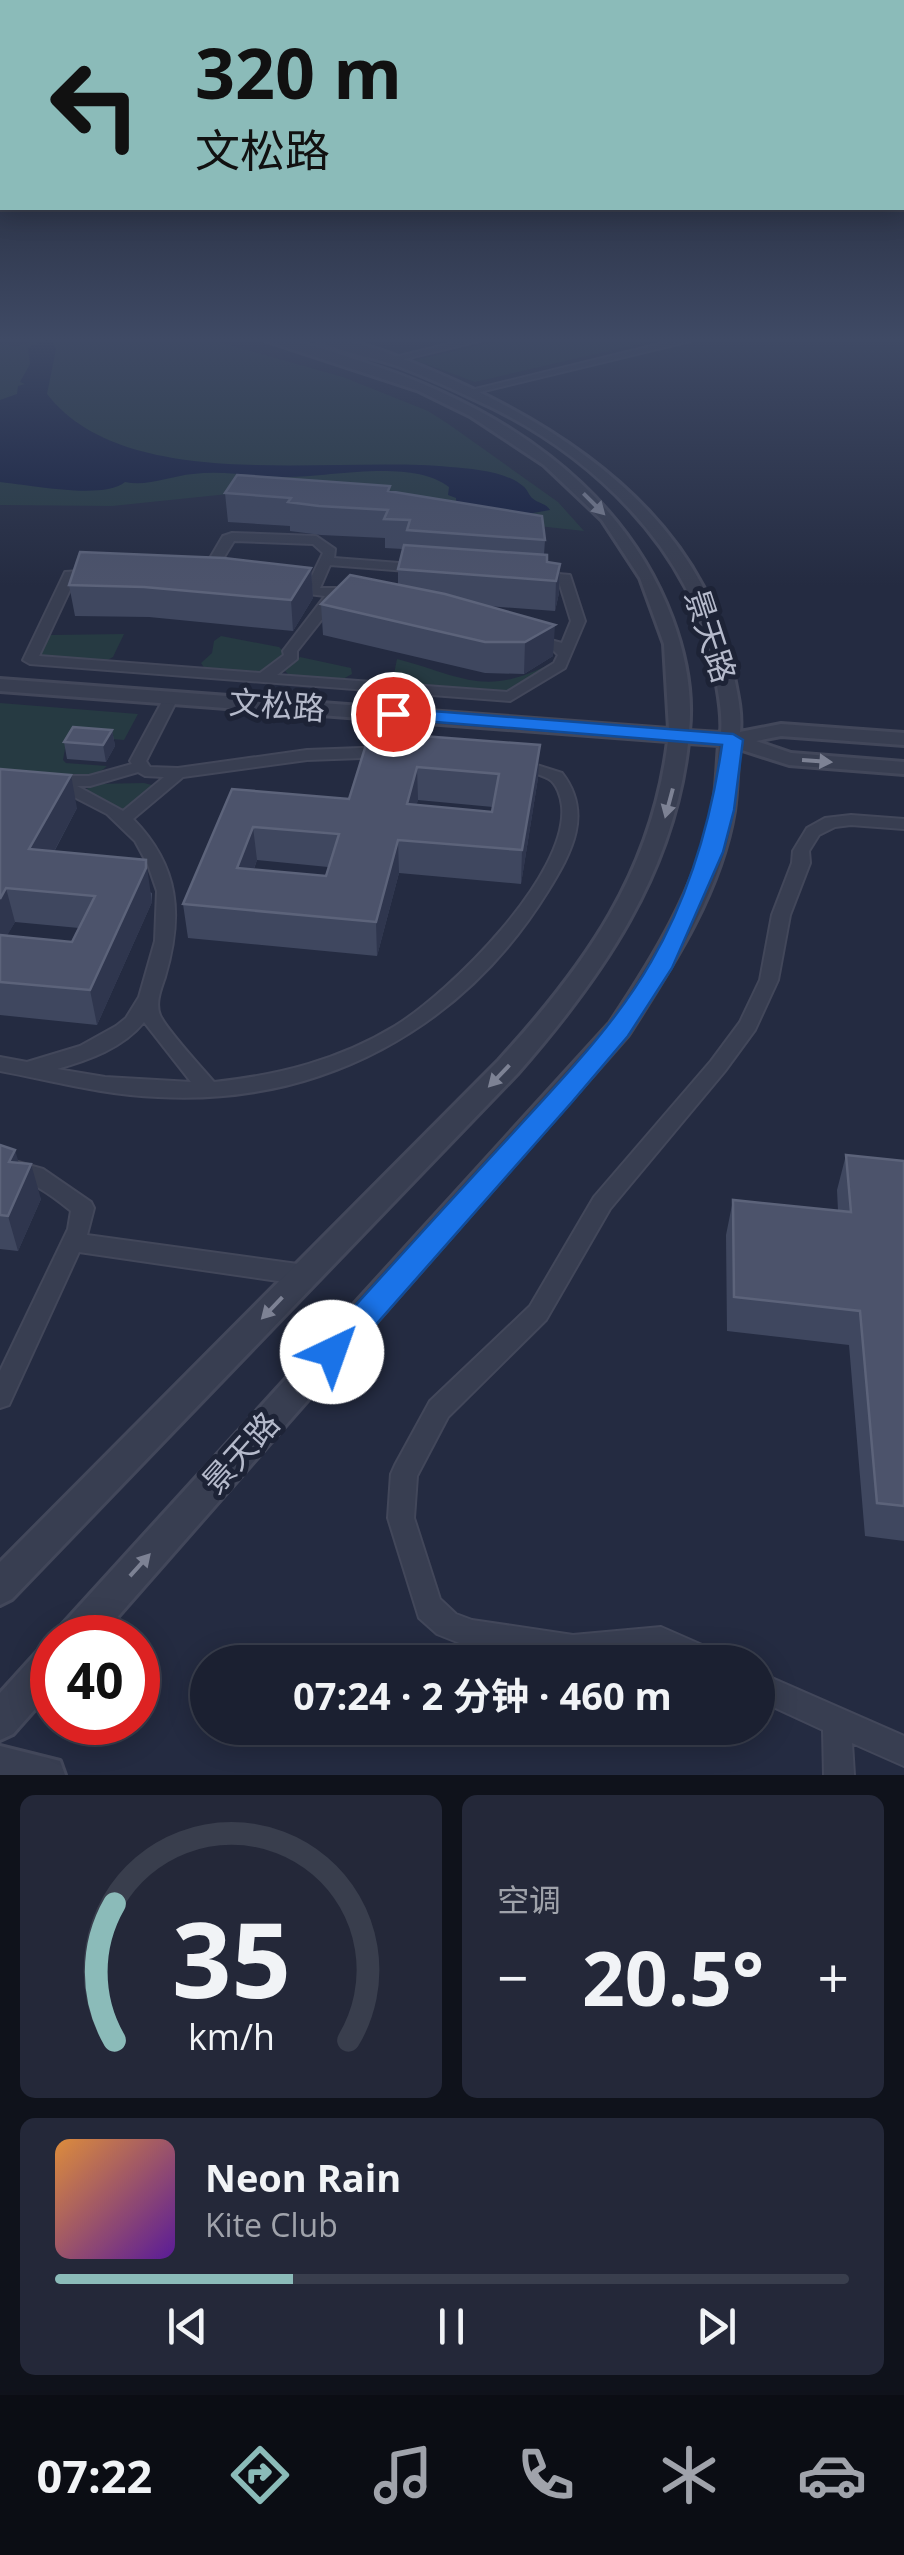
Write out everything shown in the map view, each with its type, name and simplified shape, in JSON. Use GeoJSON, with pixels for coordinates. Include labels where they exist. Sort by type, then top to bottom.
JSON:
{"type":"FeatureCollection","features":[{"type":"Feature","properties":{"kind":"street","name":"景天路"},"geometry":{"type":"LineString","coordinates":[[0,1587],[563,1006],[607,944],[635,894],[657,841],[670,802],[682,736],[680,672],[656,590],[616,526],[565,475],[484,420]]}},
{"type":"Feature","properties":{"kind":"street","name":"景天路"},"geometry":{"type":"LineString","coordinates":[[96,1615],[619,1029],[663,962],[690,908],[723,810],[733,740],[727,672],[713,626],[698,588],[654,521],[570,446],[523,420]]}},
{"type":"Feature","properties":{"kind":"street"},"geometry":{"type":"LineString","coordinates":[[195,576],[211,567],[226,539],[240,535],[316,540],[328,547],[313,588]]}},
{"type":"Feature","properties":{"kind":"street"},"geometry":{"type":"LineString","coordinates":[[326,561],[445,570]]}},
{"type":"Feature","properties":{"kind":"street"},"geometry":{"type":"LineString","coordinates":[[525,576],[565,578],[578,620],[560,665],[510,697],[30,660],[70,575],[195,576],[335,591],[462,618],[557,646],[564,654]]}},
{"type":"Feature","properties":{"kind":"street"},"geometry":{"type":"LineString","coordinates":[[262,678],[292,656],[290,651],[335,591]]}},
{"type":"Feature","properties":{"kind":"street"},"geometry":{"type":"LineString","coordinates":[[141,696],[155,670]]}},
{"type":"Feature","properties":{"kind":"street","name":"文松路"},"geometry":{"type":"LineString","coordinates":[[0,685],[733,740],[789,759],[904,768]]}},
{"type":"Feature","properties":{"kind":"street"},"geometry":{"type":"LineString","coordinates":[[171,698],[138,761],[157,774],[307,755],[417,752]]}},
{"type":"Feature","properties":{"kind":"street","name":"文松路"},"geometry":{"type":"LineString","coordinates":[[733,740],[781,730],[904,740]]}},
{"type":"Feature","properties":{"kind":"street"},"geometry":{"type":"LineString","coordinates":[[0,1064],[105,1085],[239,1089],[290,1081],[364,1055],[436,1008],[472,973],[545,882],[564,846],[570,822],[566,790],[556,776],[499,761]]}},
{"type":"Feature","properties":{"kind":"street"},"geometry":{"type":"LineString","coordinates":[[141,766],[90,780],[44,780],[77,791],[123,819],[152,857],[165,887],[167,914],[149,998],[150,1016],[208,1089]]}},
{"type":"Feature","properties":{"kind":"street"},"geometry":{"type":"LineString","coordinates":[[123,819],[178,773]]}},
{"type":"Feature","properties":{"kind":"street"},"geometry":{"type":"LineString","coordinates":[[545,1645],[472,1634],[447,1624],[429,1608],[400,1518],[404,1474],[439,1409],[538,1313],[602,1204],[718,1066],[748,1024],[769,980],[781,915],[801,851],[813,832],[831,822],[851,820],[904,824]]}},
{"type":"Feature","properties":{"kind":"street"},"geometry":{"type":"LineString","coordinates":[[25,1068],[47,1064],[114,1037],[136,1021],[149,998]]}},
{"type":"Feature","properties":{"kind":"street"},"geometry":{"type":"LineString","coordinates":[[0,1165],[28,1168],[83,1208],[73,1242],[0,1397]]}},
{"type":"Feature","properties":{"kind":"street"},"geometry":{"type":"LineString","coordinates":[[73,1242],[306,1275]]}},
{"type":"Feature","properties":{"kind":"street"},"geometry":{"type":"LineString","coordinates":[[616,1645],[661,1641],[670,1645]]}},
{"type":"Feature","properties":{"kind":"street"},"geometry":{"type":"LineString","coordinates":[[0,1721],[30,1688]]}},
{"type":"Feature","properties":{"kind":"street"},"geometry":{"type":"LineString","coordinates":[[775,1694],[904,1751]]}},
{"type":"Feature","properties":{"kind":"street"},"geometry":{"type":"LineString","coordinates":[[837,1723],[839,1775]]}},
{"type":"Feature","properties":{"kind":"street"},"geometry":{"type":"LineString","coordinates":[[0,1766],[46,1775]]}},
{"type":"Feature","properties":{"kind":"shaded area"},"geometry":{"type":"Polygon","coordinates":[[[0,420],[442,420],[558,502],[584,531],[238,493],[112,506],[0,505],[0,420]]]}},
{"type":"Feature","properties":{"kind":"shaded area"},"geometry":{"type":"Polygon","coordinates":[[[124,634],[113,657],[106,661],[39,657],[44,639],[51,635],[124,634]]]}},
{"type":"Feature","properties":{"kind":"shaded area"},"geometry":{"type":"Polygon","coordinates":[[[221,636],[279,647],[285,653],[259,672],[205,669],[201,663],[221,636]]]}},
{"type":"Feature","properties":{"kind":"shaded area"},"geometry":{"type":"Polygon","coordinates":[[[300,657],[351,668],[352,674],[341,680],[290,676],[285,671],[300,657]]]}},
{"type":"Feature","properties":{"kind":"shaded area"},"geometry":{"type":"Polygon","coordinates":[[[397,659],[458,677],[492,682],[530,673],[554,662],[504,692],[392,684],[397,659]]]}},
{"type":"Feature","properties":{"kind":"shaded area"},"geometry":{"type":"Polygon","coordinates":[[[0,703],[138,714],[124,740],[75,736],[66,743],[66,763],[107,766],[85,777],[56,778],[0,771],[0,703]]]}},
{"type":"Feature","properties":{"kind":"shaded area"},"geometry":{"type":"Polygon","coordinates":[[[95,784],[152,785],[151,788],[123,809],[85,790],[95,784]]]}},
{"type":"Feature","properties":{"kind":"water"},"geometry":{"type":"Polygon","coordinates":[[[0,420],[75,420],[127,447],[178,459],[478,470],[516,481],[550,510],[516,516],[456,502],[456,498],[448,495],[449,487],[433,478],[393,471],[285,477],[205,473],[84,491],[0,482],[0,420]]]}},
{"type":"Feature","properties":{"kind":"building"},"geometry":{"type":"Polygon","coordinates":[[[237,475],[390,486],[388,491],[542,516],[545,540],[407,530],[410,520],[384,519],[388,510],[319,506],[288,502],[291,498],[225,493],[237,475]]]}},
{"type":"Feature","properties":{"kind":"building"},"geometry":{"type":"Polygon","coordinates":[[[404,545],[547,555],[547,562],[560,564],[556,581],[398,569],[404,545]]]}},
{"type":"Feature","properties":{"kind":"building"},"geometry":{"type":"Polygon","coordinates":[[[80,552],[224,558],[311,568],[291,600],[144,587],[69,585],[80,552]]]}},
{"type":"Feature","properties":{"kind":"building"},"geometry":{"type":"Polygon","coordinates":[[[350,575],[445,594],[555,625],[525,642],[485,642],[321,604],[350,575]]]}},
{"type":"Feature","properties":{"kind":"building"},"geometry":{"type":"Polygon","coordinates":[[[73,727],[112,730],[103,745],[64,742],[73,727]]]}},
{"type":"Feature","properties":{"kind":"building"},"geometry":{"type":"Polygon","coordinates":[[[370,732],[540,745],[522,850],[398,840],[376,922],[183,904],[232,789],[349,799],[370,732]],[[417,767],[407,804],[492,812],[499,774],[417,767]],[[253,827],[237,868],[326,876],[339,834],[253,827]]]}},
{"type":"Feature","properties":{"kind":"building"},"geometry":{"type":"Polygon","coordinates":[[[0,769],[71,775],[29,849],[146,860],[146,868],[90,990],[0,982],[0,935],[72,942],[95,896],[6,888],[0,899],[0,769]]]}},
{"type":"Feature","properties":{"kind":"building"},"geometry":{"type":"Polygon","coordinates":[[[0,1145],[15,1150],[9,1162],[31,1164],[8,1216],[0,1215],[0,1145]]]}},
{"type":"Feature","properties":{"kind":"building"},"geometry":{"type":"Polygon","coordinates":[[[846,1155],[904,1161],[904,1506],[877,1503],[860,1311],[734,1297],[733,1200],[851,1212],[846,1155]]]}},
{"type":"Feature","properties":{"kind":"route"},"geometry":{"type":"LineString","coordinates":[[332,1352],[563,1095],[619,1029],[663,962],[712,852],[723,810],[733,740],[393,714]]}}]}
